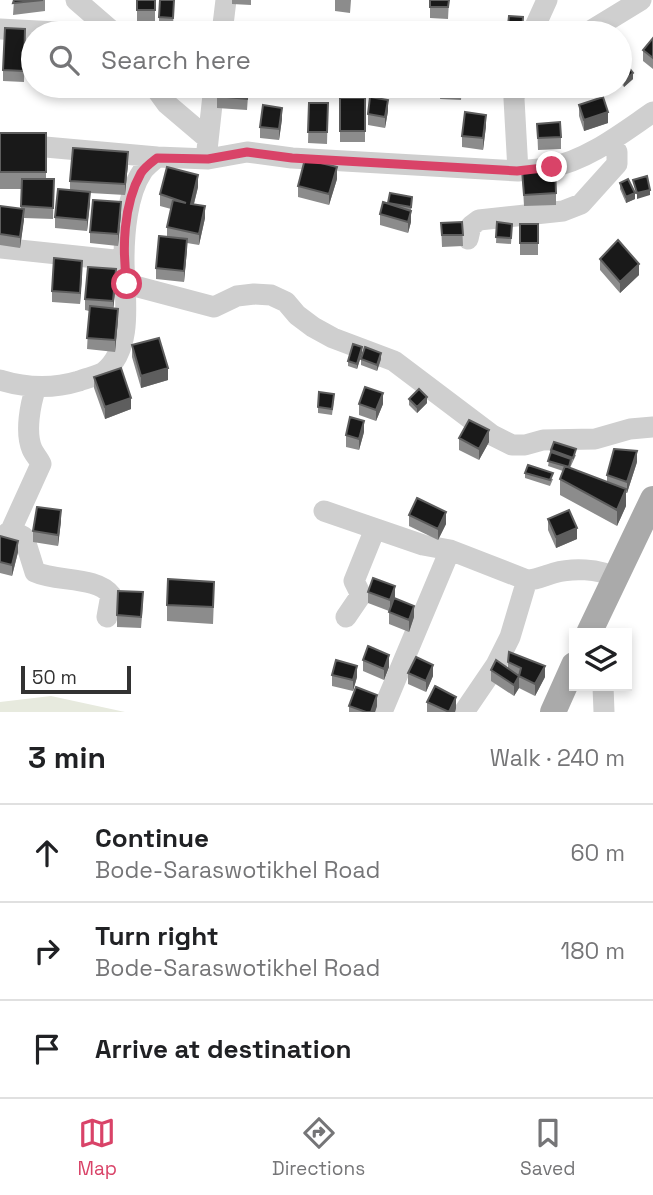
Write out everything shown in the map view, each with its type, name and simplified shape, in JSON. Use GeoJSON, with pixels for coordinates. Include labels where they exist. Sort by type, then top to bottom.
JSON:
{"type":"FeatureCollection","features":[{"type":"Feature","properties":{"kind":"main road"},"geometry":{"type":"LineString","coordinates":[[594,628],[614,578],[653,499]]}},
{"type":"Feature","properties":{"kind":"main road"},"geometry":{"type":"LineString","coordinates":[[552,712],[569,676]]}},
{"type":"Feature","properties":{"kind":"street"},"geometry":{"type":"LineString","coordinates":[[76,0],[100,21]]}},
{"type":"Feature","properties":{"kind":"street"},"geometry":{"type":"LineString","coordinates":[[223,21],[226,0]]}},
{"type":"Feature","properties":{"kind":"street"},"geometry":{"type":"LineString","coordinates":[[537,21],[547,0]]}},
{"type":"Feature","properties":{"kind":"street"},"geometry":{"type":"LineString","coordinates":[[608,21],[641,0]]}},
{"type":"Feature","properties":{"kind":"street"},"geometry":{"type":"LineString","coordinates":[[0,29],[21,30]]}},
{"type":"Feature","properties":{"kind":"street"},"geometry":{"type":"LineString","coordinates":[[163,98],[207,138]]}},
{"type":"Feature","properties":{"kind":"street"},"geometry":{"type":"LineString","coordinates":[[208,159],[207,138],[212,98]]}},
{"type":"Feature","properties":{"kind":"street"},"geometry":{"type":"LineString","coordinates":[[514,98],[517,171]]}},
{"type":"Feature","properties":{"kind":"street"},"geometry":{"type":"LineString","coordinates":[[0,143],[157,158],[208,159],[247,152],[292,158],[517,171],[552,167],[584,155],[653,112]]}},
{"type":"Feature","properties":{"kind":"street"},"geometry":{"type":"LineString","coordinates":[[468,239],[471,226],[480,220],[563,211],[581,204],[617,164],[617,152],[610,141]]}},
{"type":"Feature","properties":{"kind":"street"},"geometry":{"type":"LineString","coordinates":[[0,380],[36,387],[68,384],[103,372],[118,353],[125,330],[127,284],[124,261],[129,204],[142,172],[157,158]]}},
{"type":"Feature","properties":{"kind":"street"},"geometry":{"type":"LineString","coordinates":[[0,248],[124,261]]}},
{"type":"Feature","properties":{"kind":"street"},"geometry":{"type":"LineString","coordinates":[[127,284],[214,307],[237,296],[271,295],[286,302],[297,315],[333,338],[394,361],[492,436],[512,445],[543,440],[595,439],[630,429],[653,427]]}},
{"type":"Feature","properties":{"kind":"street"},"geometry":{"type":"LineString","coordinates":[[36,387],[31,402],[31,437],[32,449],[41,464],[5,533],[24,537],[35,572],[93,584],[107,590],[111,595],[107,617]]}},
{"type":"Feature","properties":{"kind":"street"},"geometry":{"type":"LineString","coordinates":[[324,510],[423,545],[450,550],[527,580],[535,580],[555,572],[582,571],[606,572],[614,578]]}},
{"type":"Feature","properties":{"kind":"street"},"geometry":{"type":"LineString","coordinates":[[346,617],[361,595],[354,581],[375,529]]}},
{"type":"Feature","properties":{"kind":"street"},"geometry":{"type":"LineString","coordinates":[[382,712],[450,550]]}},
{"type":"Feature","properties":{"kind":"street"},"geometry":{"type":"LineString","coordinates":[[464,712],[496,665],[510,637],[527,580]]}},
{"type":"Feature","properties":{"kind":"street"},"geometry":{"type":"LineString","coordinates":[[603,691],[604,712]]}},
{"type":"Feature","properties":{"kind":"shaded area"},"geometry":{"type":"Polygon","coordinates":[[[51,696],[125,712],[0,712],[0,702],[51,696]]]}},
{"type":"Feature","properties":{"kind":"building"},"geometry":{"type":"Polygon","coordinates":[[[14,0],[43,0],[13,3],[14,0]]]}},
{"type":"Feature","properties":{"kind":"building"},"geometry":{"type":"Polygon","coordinates":[[[137,0],[155,0],[155,10],[137,10],[137,0]]]}},
{"type":"Feature","properties":{"kind":"building"},"geometry":{"type":"Polygon","coordinates":[[[160,0],[174,0],[173,18],[159,17],[160,0]]]}},
{"type":"Feature","properties":{"kind":"building"},"geometry":{"type":"Polygon","coordinates":[[[430,0],[449,0],[448,7],[430,7],[430,0]]]}},
{"type":"Feature","properties":{"kind":"building"},"geometry":{"type":"Polygon","coordinates":[[[509,16],[523,17],[523,21],[508,21],[509,16]]]}},
{"type":"Feature","properties":{"kind":"building"},"geometry":{"type":"Polygon","coordinates":[[[5,28],[21,29],[21,71],[3,70],[5,28]]]}},
{"type":"Feature","properties":{"kind":"building"},"geometry":{"type":"Polygon","coordinates":[[[653,38],[653,58],[643,50],[653,38]]]}},
{"type":"Feature","properties":{"kind":"building"},"geometry":{"type":"Polygon","coordinates":[[[340,98],[365,98],[365,131],[340,131],[340,98]]]}},
{"type":"Feature","properties":{"kind":"building"},"geometry":{"type":"Polygon","coordinates":[[[370,98],[388,100],[385,117],[368,114],[370,98]]]}},
{"type":"Feature","properties":{"kind":"building"},"geometry":{"type":"Polygon","coordinates":[[[603,98],[608,112],[584,120],[579,105],[603,98]]]}},
{"type":"Feature","properties":{"kind":"building"},"geometry":{"type":"Polygon","coordinates":[[[309,103],[328,103],[327,132],[308,132],[309,103]]]}},
{"type":"Feature","properties":{"kind":"building"},"geometry":{"type":"Polygon","coordinates":[[[263,105],[282,108],[279,129],[260,127],[263,105]]]}},
{"type":"Feature","properties":{"kind":"building"},"geometry":{"type":"Polygon","coordinates":[[[465,112],[486,115],[483,138],[462,136],[465,112]]]}},
{"type":"Feature","properties":{"kind":"building"},"geometry":{"type":"Polygon","coordinates":[[[560,122],[561,137],[538,138],[537,124],[560,122]]]}},
{"type":"Feature","properties":{"kind":"building"},"geometry":{"type":"Polygon","coordinates":[[[0,133],[46,133],[46,172],[0,172],[0,133]]]}},
{"type":"Feature","properties":{"kind":"building"},"geometry":{"type":"Polygon","coordinates":[[[73,148],[128,152],[125,184],[70,181],[73,148]]]}},
{"type":"Feature","properties":{"kind":"building"},"geometry":{"type":"Polygon","coordinates":[[[305,159],[337,167],[329,194],[298,186],[305,159]]]}},
{"type":"Feature","properties":{"kind":"building"},"geometry":{"type":"Polygon","coordinates":[[[167,167],[198,175],[191,204],[205,206],[199,234],[167,227],[173,200],[186,203],[160,194],[167,167]]]}},
{"type":"Feature","properties":{"kind":"building"},"geometry":{"type":"Polygon","coordinates":[[[555,168],[556,193],[524,195],[522,170],[555,168]]]}},
{"type":"Feature","properties":{"kind":"building"},"geometry":{"type":"Polygon","coordinates":[[[647,176],[650,190],[637,193],[633,180],[647,176]]]}},
{"type":"Feature","properties":{"kind":"building"},"geometry":{"type":"Polygon","coordinates":[[[22,179],[54,179],[53,208],[21,206],[22,179]]]}},
{"type":"Feature","properties":{"kind":"building"},"geometry":{"type":"Polygon","coordinates":[[[628,179],[635,193],[626,197],[620,183],[628,179]]]}},
{"type":"Feature","properties":{"kind":"building"},"geometry":{"type":"Polygon","coordinates":[[[58,189],[90,192],[87,220],[55,217],[58,189]]]}},
{"type":"Feature","properties":{"kind":"building"},"geometry":{"type":"Polygon","coordinates":[[[390,193],[412,197],[411,207],[388,203],[390,193]]]}},
{"type":"Feature","properties":{"kind":"building"},"geometry":{"type":"Polygon","coordinates":[[[93,200],[121,202],[118,234],[90,232],[93,200]]]}},
{"type":"Feature","properties":{"kind":"building"},"geometry":{"type":"Polygon","coordinates":[[[383,202],[411,211],[408,222],[380,214],[383,202]]]}},
{"type":"Feature","properties":{"kind":"building"},"geometry":{"type":"Polygon","coordinates":[[[0,206],[24,209],[20,237],[0,234],[0,206]]]}},
{"type":"Feature","properties":{"kind":"building"},"geometry":{"type":"Polygon","coordinates":[[[462,222],[463,235],[442,235],[441,223],[462,222]]]}},
{"type":"Feature","properties":{"kind":"building"},"geometry":{"type":"Polygon","coordinates":[[[497,222],[512,224],[511,238],[496,237],[497,222]]]}},
{"type":"Feature","properties":{"kind":"building"},"geometry":{"type":"Polygon","coordinates":[[[520,224],[538,224],[538,243],[520,243],[520,224]]]}},
{"type":"Feature","properties":{"kind":"building"},"geometry":{"type":"Polygon","coordinates":[[[159,236],[187,239],[184,271],[156,268],[159,236]]]}},
{"type":"Feature","properties":{"kind":"building"},"geometry":{"type":"Polygon","coordinates":[[[618,240],[639,264],[620,282],[600,259],[618,240]]]}},
{"type":"Feature","properties":{"kind":"building"},"geometry":{"type":"Polygon","coordinates":[[[54,258],[82,261],[80,293],[52,291],[54,258]]]}},
{"type":"Feature","properties":{"kind":"building"},"geometry":{"type":"Polygon","coordinates":[[[88,267],[116,269],[113,301],[85,299],[88,267]]]}},
{"type":"Feature","properties":{"kind":"building"},"geometry":{"type":"Polygon","coordinates":[[[90,306],[118,309],[115,340],[87,338],[90,306]]]}},
{"type":"Feature","properties":{"kind":"building"},"geometry":{"type":"Polygon","coordinates":[[[159,338],[168,368],[141,376],[132,345],[159,338]]]}},
{"type":"Feature","properties":{"kind":"building"},"geometry":{"type":"Polygon","coordinates":[[[353,344],[362,347],[357,364],[348,361],[353,344]]]}},
{"type":"Feature","properties":{"kind":"building"},"geometry":{"type":"Polygon","coordinates":[[[365,347],[381,353],[377,365],[361,359],[365,347]]]}},
{"type":"Feature","properties":{"kind":"building"},"geometry":{"type":"Polygon","coordinates":[[[121,368],[131,398],[105,407],[94,377],[121,368]]]}},
{"type":"Feature","properties":{"kind":"building"},"geometry":{"type":"Polygon","coordinates":[[[365,387],[383,393],[376,410],[359,404],[365,387]]]}},
{"type":"Feature","properties":{"kind":"building"},"geometry":{"type":"Polygon","coordinates":[[[419,389],[427,397],[417,407],[409,399],[419,389]]]}},
{"type":"Feature","properties":{"kind":"building"},"geometry":{"type":"Polygon","coordinates":[[[319,392],[334,394],[332,409],[318,407],[319,392]]]}},
{"type":"Feature","properties":{"kind":"building"},"geometry":{"type":"Polygon","coordinates":[[[350,417],[364,421],[359,439],[346,435],[350,417]]]}},
{"type":"Feature","properties":{"kind":"building"},"geometry":{"type":"Polygon","coordinates":[[[469,420],[489,430],[479,449],[459,438],[469,420]]]}},
{"type":"Feature","properties":{"kind":"building"},"geometry":{"type":"Polygon","coordinates":[[[554,442],[576,449],[573,458],[551,450],[554,442]]]}},
{"type":"Feature","properties":{"kind":"building"},"geometry":{"type":"Polygon","coordinates":[[[614,449],[637,451],[627,482],[607,475],[614,449]]]}},
{"type":"Feature","properties":{"kind":"building"},"geometry":{"type":"Polygon","coordinates":[[[551,452],[571,459],[569,467],[548,461],[551,452]]]}},
{"type":"Feature","properties":{"kind":"building"},"geometry":{"type":"Polygon","coordinates":[[[528,465],[553,473],[550,480],[525,473],[528,465]]]}},
{"type":"Feature","properties":{"kind":"building"},"geometry":{"type":"Polygon","coordinates":[[[565,466],[626,489],[617,510],[560,479],[565,466]]]}},
{"type":"Feature","properties":{"kind":"building"},"geometry":{"type":"Polygon","coordinates":[[[417,498],[446,512],[438,529],[409,515],[417,498]]]}},
{"type":"Feature","properties":{"kind":"building"},"geometry":{"type":"Polygon","coordinates":[[[37,507],[61,510],[58,535],[33,531],[37,507]]]}},
{"type":"Feature","properties":{"kind":"building"},"geometry":{"type":"Polygon","coordinates":[[[569,510],[577,528],[556,537],[548,519],[569,510]]]}},
{"type":"Feature","properties":{"kind":"building"},"geometry":{"type":"Polygon","coordinates":[[[0,536],[18,541],[12,565],[0,562],[0,536]]]}},
{"type":"Feature","properties":{"kind":"building"},"geometry":{"type":"Polygon","coordinates":[[[373,578],[395,586],[390,600],[368,592],[373,578]]]}},
{"type":"Feature","properties":{"kind":"building"},"geometry":{"type":"Polygon","coordinates":[[[168,579],[214,582],[213,607],[167,605],[168,579]]]}},
{"type":"Feature","properties":{"kind":"building"},"geometry":{"type":"Polygon","coordinates":[[[118,591],[143,592],[141,617],[117,615],[118,591]]]}},
{"type":"Feature","properties":{"kind":"building"},"geometry":{"type":"Polygon","coordinates":[[[394,598],[414,606],[409,620],[389,612],[394,598]]]}},
{"type":"Feature","properties":{"kind":"building"},"geometry":{"type":"Polygon","coordinates":[[[368,646],[389,655],[384,669],[363,660],[368,646]]]}},
{"type":"Feature","properties":{"kind":"building"},"geometry":{"type":"Polygon","coordinates":[[[509,652],[545,666],[535,684],[519,676],[521,668],[508,662],[509,652]]]}},
{"type":"Feature","properties":{"kind":"building"},"geometry":{"type":"Polygon","coordinates":[[[416,657],[433,665],[426,681],[408,673],[416,657]]]}},
{"type":"Feature","properties":{"kind":"building"},"geometry":{"type":"Polygon","coordinates":[[[336,660],[357,666],[353,680],[332,675],[336,660]]]}},
{"type":"Feature","properties":{"kind":"building"},"geometry":{"type":"Polygon","coordinates":[[[496,660],[519,676],[514,685],[491,670],[496,660]]]}},
{"type":"Feature","properties":{"kind":"building"},"geometry":{"type":"Polygon","coordinates":[[[435,686],[456,697],[449,712],[427,702],[435,686]]]}},
{"type":"Feature","properties":{"kind":"building"},"geometry":{"type":"Polygon","coordinates":[[[356,687],[377,695],[371,712],[349,706],[356,687]]]}},
{"type":"Feature","properties":{"kind":"route"},"geometry":{"type":"LineString","coordinates":[[127,284],[124,261],[129,204],[142,172],[157,158],[208,159],[247,152],[292,158],[517,171],[552,167]]}}]}
